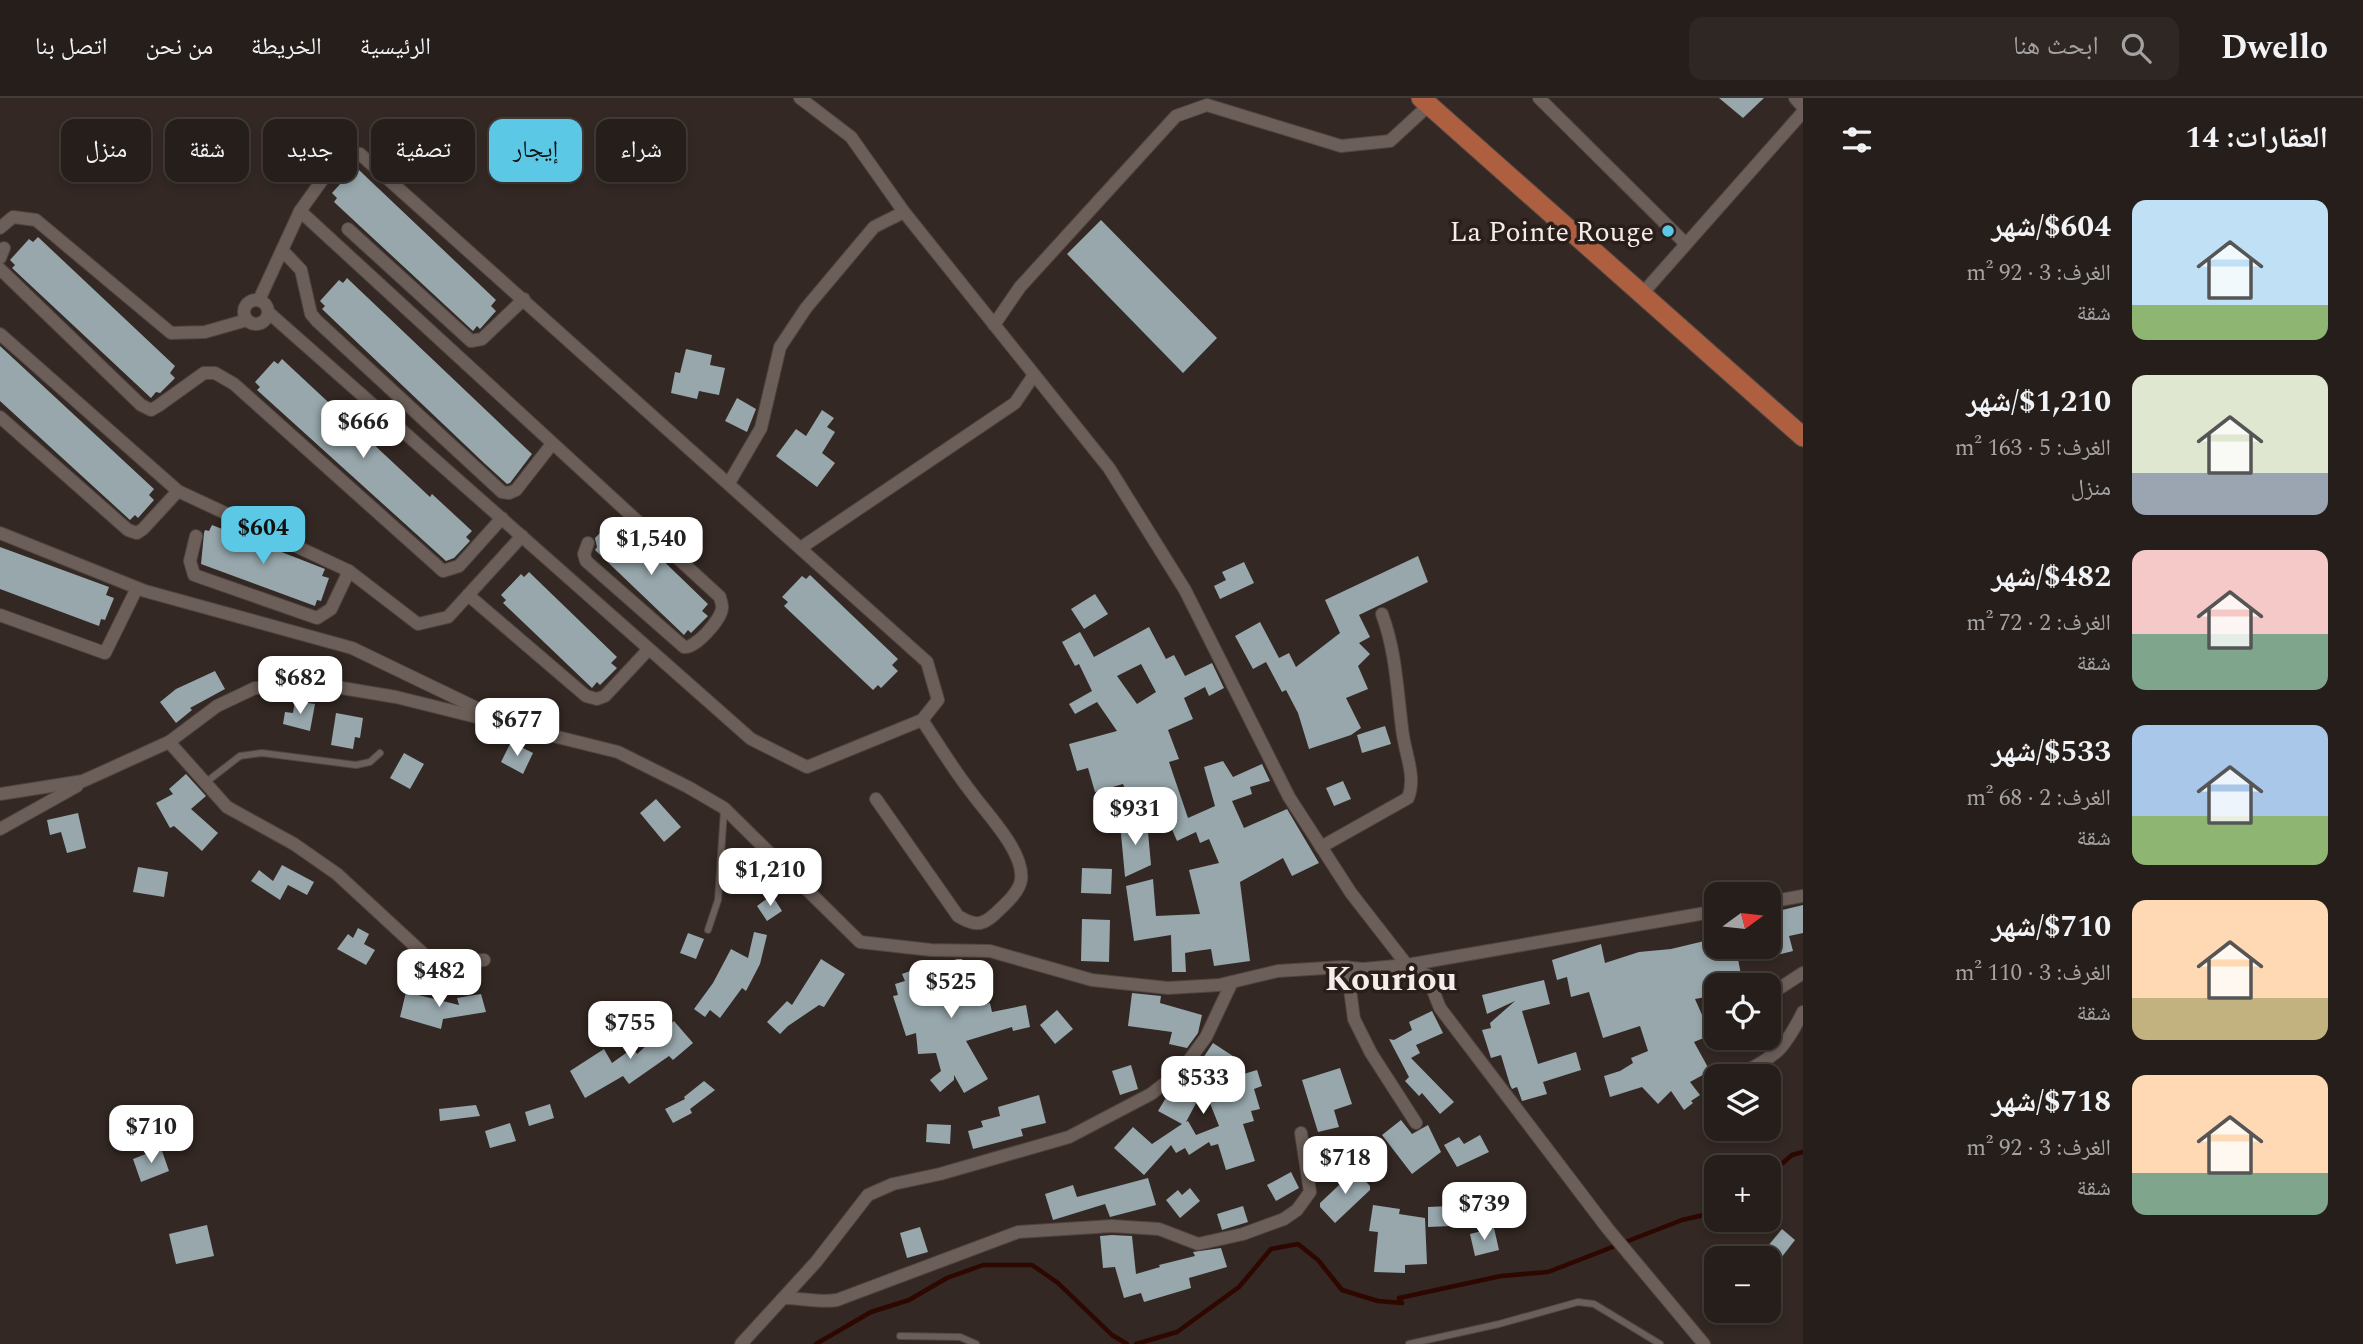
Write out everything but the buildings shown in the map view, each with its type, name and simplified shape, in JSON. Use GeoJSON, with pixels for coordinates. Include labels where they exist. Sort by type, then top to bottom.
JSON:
{"type":"FeatureCollection","features":[{"type":"Feature","properties":{"kind":"main road"},"geometry":{"type":"LineString","coordinates":[[1424,102],[1803,437]]}},
{"type":"Feature","properties":{"kind":"street"},"geometry":{"type":"LineString","coordinates":[[800,98],[851,137],[904,212],[1109,468],[1185,590],[1289,797],[1351,893],[1408,965],[1427,975],[1440,1008],[1608,1229],[1704,1344]]}},
{"type":"Feature","properties":{"kind":"street"},"geometry":{"type":"LineString","coordinates":[[1539,98],[1686,244]]}},
{"type":"Feature","properties":{"kind":"street"},"geometry":{"type":"LineString","coordinates":[[1795,98],[1803,107]]}},
{"type":"Feature","properties":{"kind":"street"},"geometry":{"type":"LineString","coordinates":[[994,325],[1020,287],[1176,116],[1207,105],[1341,146],[1390,141],[1424,102]]}},
{"type":"Feature","properties":{"kind":"street"},"geometry":{"type":"LineString","coordinates":[[1642,295],[1803,112]]}},
{"type":"Feature","properties":{"kind":"street"},"geometry":{"type":"LineString","coordinates":[[259,300],[300,211],[343,151],[360,154],[802,547],[927,662],[938,700],[922,720],[807,767],[751,739],[268,312],[266,304],[259,300],[251,301],[245,306],[244,313],[247,320],[254,324],[262,323],[268,312]]}},
{"type":"Feature","properties":{"kind":"street"},"geometry":{"type":"LineString","coordinates":[[300,211],[720,597],[723,607],[719,617],[695,645],[684,647],[586,561],[584,554],[588,542]]}},
{"type":"Feature","properties":{"kind":"street"},"geometry":{"type":"LineString","coordinates":[[729,483],[761,428],[780,347],[806,308],[874,227],[904,212]]}},
{"type":"Feature","properties":{"kind":"street"},"geometry":{"type":"LineString","coordinates":[[0,228],[13,217],[36,220],[171,333],[205,332],[247,320]]}},
{"type":"Feature","properties":{"kind":"street"},"geometry":{"type":"LineString","coordinates":[[348,229],[471,341],[482,339],[524,299]]}},
{"type":"Feature","properties":{"kind":"street"},"geometry":{"type":"LineString","coordinates":[[282,250],[301,270],[311,314],[317,321],[502,492],[516,490],[552,444]]}},
{"type":"Feature","properties":{"kind":"street"},"geometry":{"type":"LineString","coordinates":[[0,269],[141,405],[151,410],[204,373],[215,373],[234,384],[443,571],[458,566],[502,518]]}},
{"type":"Feature","properties":{"kind":"street"},"geometry":{"type":"LineString","coordinates":[[0,334],[178,491],[349,572],[418,624],[448,617],[522,536]]}},
{"type":"Feature","properties":{"kind":"street"},"geometry":{"type":"LineString","coordinates":[[802,547],[1015,402],[1034,375]]}},
{"type":"Feature","properties":{"kind":"street"},"geometry":{"type":"LineString","coordinates":[[0,417],[128,530],[136,533],[143,529],[178,491]]}},
{"type":"Feature","properties":{"kind":"street"},"geometry":{"type":"LineString","coordinates":[[0,533],[137,588],[352,648],[509,724]]}},
{"type":"Feature","properties":{"kind":"street"},"geometry":{"type":"LineString","coordinates":[[196,536],[190,561],[194,575],[317,618],[331,609],[349,572]]}},
{"type":"Feature","properties":{"kind":"street"},"geometry":{"type":"LineString","coordinates":[[0,614],[104,653],[137,588]]}},
{"type":"Feature","properties":{"kind":"street"},"geometry":{"type":"LineString","coordinates":[[468,595],[586,696],[597,699],[605,696],[648,650]]}},
{"type":"Feature","properties":{"kind":"street"},"geometry":{"type":"LineString","coordinates":[[1321,847],[1408,798],[1413,786],[1402,730],[1396,667],[1382,614]]}},
{"type":"Feature","properties":{"kind":"street"},"geometry":{"type":"LineString","coordinates":[[0,829],[83,781],[169,743],[217,706],[255,688],[336,687],[396,697],[618,752],[724,808],[860,942],[931,950],[989,950],[1116,985],[1191,987],[1232,982],[1278,971],[1408,965],[1704,913]]}},
{"type":"Feature","properties":{"kind":"street"},"geometry":{"type":"LineString","coordinates":[[876,799],[958,916],[973,925],[986,923],[1012,898],[1021,880],[1019,863],[1002,832],[970,792],[922,720]]}},
{"type":"Feature","properties":{"kind":"street"},"geometry":{"type":"LineString","coordinates":[[169,743],[227,807],[294,844],[338,874],[429,959],[443,964],[484,960]]}},
{"type":"Feature","properties":{"kind":"street"},"geometry":{"type":"LineString","coordinates":[[0,794],[83,781]]}},
{"type":"Feature","properties":{"kind":"street"},"geometry":{"type":"LineString","coordinates":[[1782,900],[1803,896]]}},
{"type":"Feature","properties":{"kind":"street"},"geometry":{"type":"LineString","coordinates":[[1347,967],[1354,1019],[1371,1053],[1416,1123]]}},
{"type":"Feature","properties":{"kind":"street"},"geometry":{"type":"LineString","coordinates":[[1781,987],[1803,973]]}},
{"type":"Feature","properties":{"kind":"street"},"geometry":{"type":"LineString","coordinates":[[741,1344],[816,1262],[868,1195],[893,1184],[940,1174],[1069,1137],[1152,1094],[1182,1070],[1206,1037],[1232,982]]}},
{"type":"Feature","properties":{"kind":"street"},"geometry":{"type":"LineString","coordinates":[[1760,1064],[1776,1056],[1784,1047],[1803,1012]]}},
{"type":"Feature","properties":{"kind":"street"},"geometry":{"type":"LineString","coordinates":[[783,1298],[811,1298],[822,1302],[838,1300],[1018,1232],[1112,1226],[1158,1229],[1198,1244],[1243,1234],[1284,1219],[1297,1210],[1310,1192],[1301,1133]]}},
{"type":"Feature","properties":{"kind":"lane"},"geometry":{"type":"LineString","coordinates":[[205,783],[247,753],[262,752],[356,765],[370,762],[380,753]]}},
{"type":"Feature","properties":{"kind":"lane"},"geometry":{"type":"LineString","coordinates":[[708,930],[718,900],[724,808]]}},
{"type":"Feature","properties":{"kind":"lane"},"geometry":{"type":"LineString","coordinates":[[1409,1344],[1499,1324],[1578,1302],[1594,1304],[1660,1344]]}},
{"type":"Feature","properties":{"kind":"lane"},"geometry":{"type":"LineString","coordinates":[[900,1336],[960,1337],[976,1344]]}},
{"type":"Feature","properties":{"kind":"waterway"},"geometry":{"type":"LineString","coordinates":[[1781,1165],[1792,1155],[1803,1152]]}},
{"type":"Feature","properties":{"kind":"waterway"},"geometry":{"type":"LineString","coordinates":[[1136,1344],[1177,1332],[1239,1287],[1271,1249],[1298,1244],[1318,1260],[1342,1290],[1378,1301],[1402,1303],[1399,1298],[1501,1276],[1548,1272],[1682,1220],[1704,1215]]}},
{"type":"Feature","properties":{"kind":"waterway"},"geometry":{"type":"LineString","coordinates":[[816,1344],[871,1312],[909,1300],[947,1278],[983,1265],[1032,1265],[1058,1283],[1112,1335],[1127,1344]]}},
{"type":"Feature","properties":{"kind":"place","name":"La Pointe Rouge"},"geometry":{"type":"Point","coordinates":[1668,231]}},
{"type":"Feature","properties":{"kind":"district","name":"Kouriou"},"geometry":{"type":"Point","coordinates":[1391,978]}}]}
